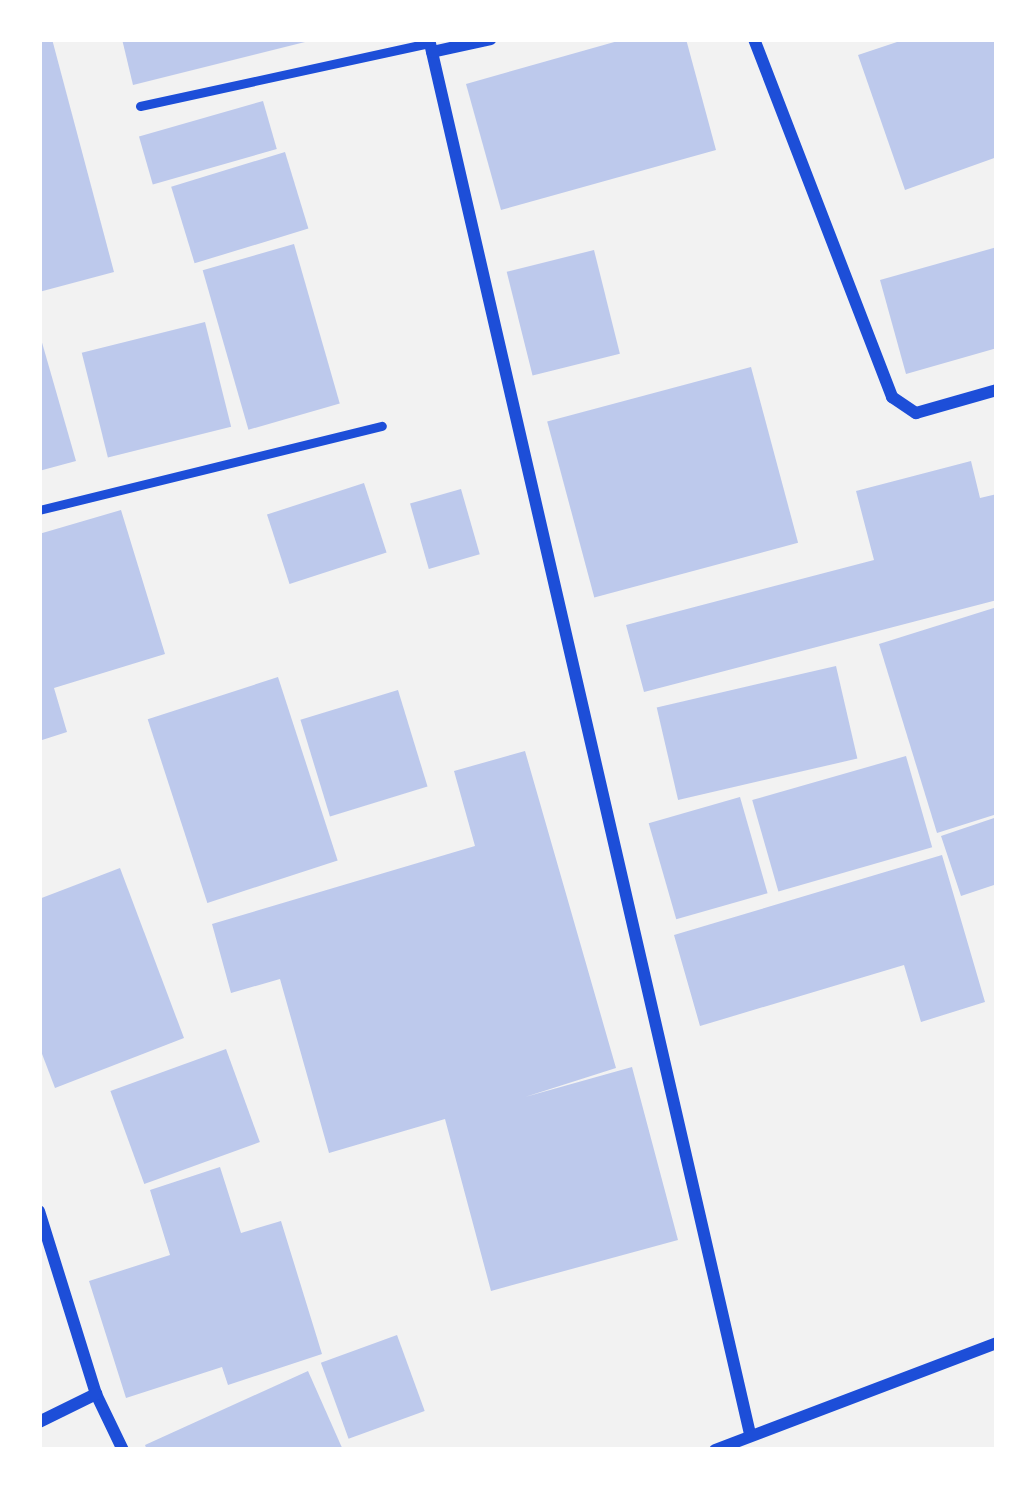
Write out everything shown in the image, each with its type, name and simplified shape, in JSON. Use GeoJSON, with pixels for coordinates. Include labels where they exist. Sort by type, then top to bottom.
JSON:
{"type":"FeatureCollection","features":[{"type":"Feature","properties":{"kind":"street"},"geometry":{"type":"LineString","coordinates":[[490,39],[430,45],[750,1434]]}},
{"type":"Feature","properties":{"kind":"street"},"geometry":{"type":"LineString","coordinates":[[754,39],[892,398],[916,413],[997,390]]}},
{"type":"Feature","properties":{"kind":"street"},"geometry":{"type":"LineString","coordinates":[[39,1211],[96,1394],[123,1450]]}},
{"type":"Feature","properties":{"kind":"street"},"geometry":{"type":"LineString","coordinates":[[715,1450],[997,1343]]}},
{"type":"Feature","properties":{"kind":"street"},"geometry":{"type":"LineString","coordinates":[[39,1422],[96,1394]]}},
{"type":"Feature","properties":{"kind":"lane"},"geometry":{"type":"LineString","coordinates":[[140,106],[430,45]]}},
{"type":"Feature","properties":{"kind":"lane"},"geometry":{"type":"LineString","coordinates":[[39,510],[382,426]]}},
{"type":"Feature","properties":{"kind":"building"},"geometry":{"type":"Polygon","coordinates":[[[39,39],[52,39],[114,272],[39,292],[39,39]]]}},
{"type":"Feature","properties":{"kind":"building"},"geometry":{"type":"Polygon","coordinates":[[[122,39],[309,39],[309,41],[133,85],[122,39]]]}},
{"type":"Feature","properties":{"kind":"building"},"geometry":{"type":"Polygon","coordinates":[[[625,39],[686,39],[716,150],[501,210],[466,84],[625,39]]]}},
{"type":"Feature","properties":{"kind":"building"},"geometry":{"type":"Polygon","coordinates":[[[906,39],[997,39],[997,157],[905,190],[858,55],[906,39]]]}},
{"type":"Feature","properties":{"kind":"building"},"geometry":{"type":"Polygon","coordinates":[[[263,101],[277,149],[153,185],[139,137],[263,101]]]}},
{"type":"Feature","properties":{"kind":"building"},"geometry":{"type":"Polygon","coordinates":[[[285,152],[308,229],[195,263],[171,187],[285,152]]]}},
{"type":"Feature","properties":{"kind":"building"},"geometry":{"type":"Polygon","coordinates":[[[294,244],[340,404],[248,430],[203,270],[294,244]]]}},
{"type":"Feature","properties":{"kind":"building"},"geometry":{"type":"Polygon","coordinates":[[[997,247],[997,348],[906,374],[880,280],[997,247]]]}},
{"type":"Feature","properties":{"kind":"building"},"geometry":{"type":"Polygon","coordinates":[[[594,250],[620,354],[533,376],[507,272],[594,250]]]}},
{"type":"Feature","properties":{"kind":"building"},"geometry":{"type":"Polygon","coordinates":[[[205,322],[231,427],[108,458],[82,353],[205,322]]]}},
{"type":"Feature","properties":{"kind":"building"},"geometry":{"type":"Polygon","coordinates":[[[39,332],[76,461],[39,471],[39,332]]]}},
{"type":"Feature","properties":{"kind":"building"},"geometry":{"type":"Polygon","coordinates":[[[751,367],[798,543],[594,597],[547,422],[751,367]]]}},
{"type":"Feature","properties":{"kind":"building"},"geometry":{"type":"Polygon","coordinates":[[[971,461],[980,498],[997,494],[997,600],[644,692],[626,625],[874,560],[856,491],[971,461]]]}},
{"type":"Feature","properties":{"kind":"building"},"geometry":{"type":"Polygon","coordinates":[[[364,483],[387,552],[290,584],[267,515],[364,483]]]}},
{"type":"Feature","properties":{"kind":"building"},"geometry":{"type":"Polygon","coordinates":[[[461,489],[480,554],[429,569],[410,504],[461,489]]]}},
{"type":"Feature","properties":{"kind":"building"},"geometry":{"type":"Polygon","coordinates":[[[121,510],[165,654],[54,688],[67,732],[39,741],[39,534],[121,510]]]}},
{"type":"Feature","properties":{"kind":"building"},"geometry":{"type":"Polygon","coordinates":[[[997,607],[997,814],[937,833],[879,644],[997,607]]]}},
{"type":"Feature","properties":{"kind":"building"},"geometry":{"type":"Polygon","coordinates":[[[836,666],[857,759],[678,800],[657,707],[836,666]]]}},
{"type":"Feature","properties":{"kind":"building"},"geometry":{"type":"Polygon","coordinates":[[[278,677],[338,861],[207,903],[148,719],[278,677]]]}},
{"type":"Feature","properties":{"kind":"building"},"geometry":{"type":"Polygon","coordinates":[[[398,690],[428,787],[330,816],[300,720],[398,690]]]}},
{"type":"Feature","properties":{"kind":"building"},"geometry":{"type":"Polygon","coordinates":[[[525,751],[616,1068],[525,1097],[632,1067],[678,1240],[491,1291],[445,1119],[329,1153],[280,979],[231,993],[212,924],[475,846],[454,771],[525,751]]]}},
{"type":"Feature","properties":{"kind":"building"},"geometry":{"type":"Polygon","coordinates":[[[906,756],[932,847],[778,891],[752,800],[906,756]]]}},
{"type":"Feature","properties":{"kind":"building"},"geometry":{"type":"Polygon","coordinates":[[[740,797],[768,893],[676,919],[649,823],[740,797]]]}},
{"type":"Feature","properties":{"kind":"building"},"geometry":{"type":"Polygon","coordinates":[[[997,817],[997,884],[961,896],[941,836],[997,817]]]}},
{"type":"Feature","properties":{"kind":"building"},"geometry":{"type":"Polygon","coordinates":[[[942,855],[985,1002],[921,1022],[904,965],[700,1026],[674,935],[942,855]]]}},
{"type":"Feature","properties":{"kind":"building"},"geometry":{"type":"Polygon","coordinates":[[[120,868],[184,1038],[55,1088],[39,1046],[39,899],[120,868]]]}},
{"type":"Feature","properties":{"kind":"building"},"geometry":{"type":"Polygon","coordinates":[[[226,1049],[260,1142],[144,1184],[110,1091],[226,1049]]]}},
{"type":"Feature","properties":{"kind":"building"},"geometry":{"type":"Polygon","coordinates":[[[220,1167],[241,1233],[281,1221],[322,1354],[228,1385],[222,1367],[126,1398],[89,1281],[170,1255],[150,1190],[220,1167]]]}},
{"type":"Feature","properties":{"kind":"building"},"geometry":{"type":"Polygon","coordinates":[[[397,1335],[425,1411],[349,1439],[321,1363],[397,1335]]]}},
{"type":"Feature","properties":{"kind":"building"},"geometry":{"type":"Polygon","coordinates":[[[308,1371],[343,1450],[147,1450],[145,1445],[308,1371]]]}}]}
